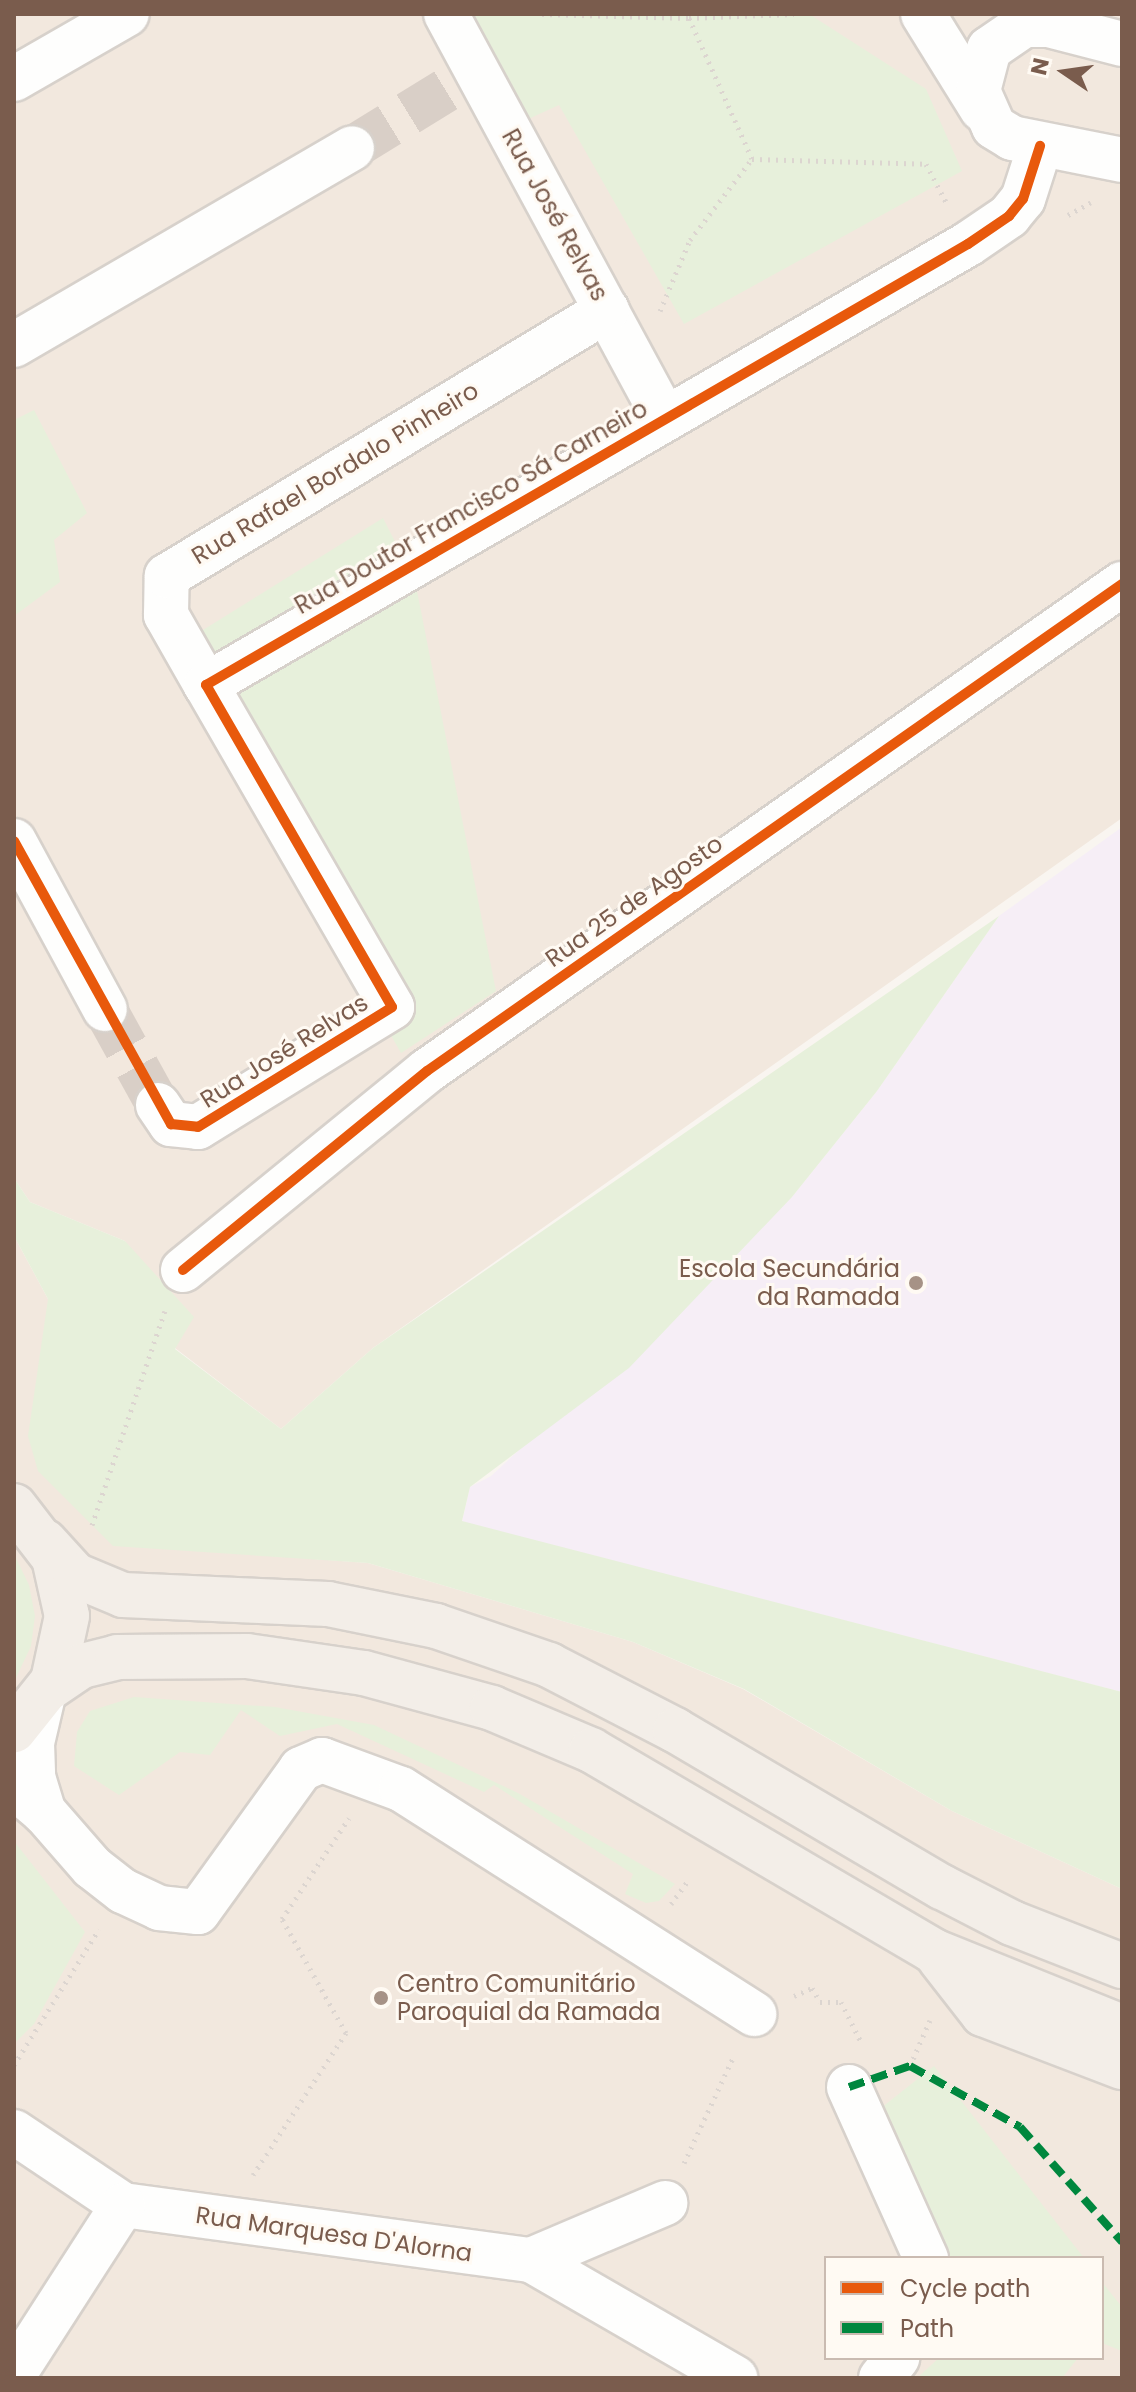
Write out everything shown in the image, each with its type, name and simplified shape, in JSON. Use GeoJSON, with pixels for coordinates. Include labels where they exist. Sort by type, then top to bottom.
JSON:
{"type":"FeatureCollection","features":[{"type":"Feature","properties":{"kind":"main road"},"geometry":{"type":"LineString","coordinates":[[35,1706],[63,1654],[67,1616],[64,1589],[46,1530]]}},
{"type":"Feature","properties":{"kind":"main road"},"geometry":{"type":"LineString","coordinates":[[46,1530],[75,1575],[123,1595],[328,1604],[436,1626],[549,1665],[675,1730],[942,1887],[1111,1957]]}},
{"type":"Feature","properties":{"kind":"main road"},"geometry":{"type":"LineString","coordinates":[[35,1706],[101,1660],[160,1653],[297,1661],[426,1688],[492,1708],[591,1750],[933,1951],[1122,2027]]}},
{"type":"Feature","properties":{"kind":"main road"},"geometry":{"type":"LineString","coordinates":[[933,1951],[983,2014],[1122,2067]]}},
{"type":"Feature","properties":{"kind":"street"},"geometry":{"type":"LineString","coordinates":[[14,79],[127,14]]}},
{"type":"Feature","properties":{"kind":"street","name":"Rua José Relvas"},"geometry":{"type":"LineString","coordinates":[[446,14],[664,417]]}},
{"type":"Feature","properties":{"kind":"street"},"geometry":{"type":"LineString","coordinates":[[923,14],[994,127],[1012,138],[1040,146],[1122,160]]}},
{"type":"Feature","properties":{"kind":"street"},"geometry":{"type":"LineString","coordinates":[[1000,14],[1122,44]]}},
{"type":"Feature","properties":{"kind":"street"},"geometry":{"type":"LineString","coordinates":[[982,109],[978,91],[989,49],[1024,25],[1049,25]]}},
{"type":"Feature","properties":{"kind":"street","name":"Rua Doutor Francisco Sá Carneiro"},"geometry":{"type":"LineString","coordinates":[[206,685],[1009,216],[1033,176],[1040,146]]}},
{"type":"Feature","properties":{"kind":"street"},"geometry":{"type":"LineString","coordinates":[[14,345],[352,148]]}},
{"type":"Feature","properties":{"kind":"street","name":"Rua Rafael Bordalo Pinheiro"},"geometry":{"type":"LineString","coordinates":[[206,685],[166,615],[167,576],[607,310]]}},
{"type":"Feature","properties":{"kind":"street","name":"Rua 25 de Agosto"},"geometry":{"type":"LineString","coordinates":[[183,1270],[427,1071],[1122,584]]}},
{"type":"Feature","properties":{"kind":"street","name":"Rua José Relvas"},"geometry":{"type":"LineString","coordinates":[[158,1105],[171,1124],[198,1127],[392,1007],[206,685]]}},
{"type":"Feature","properties":{"kind":"street"},"geometry":{"type":"LineString","coordinates":[[14,841],[105,1009]]}},
{"type":"Feature","properties":{"kind":"street"},"geometry":{"type":"LineString","coordinates":[[14,1490],[46,1530]]}},
{"type":"Feature","properties":{"kind":"street"},"geometry":{"type":"LineString","coordinates":[[35,1706],[29,1800],[92,1867],[123,1891],[159,1908],[198,1912],[301,1769],[322,1760],[401,1789],[601,1912],[754,2014]]}},
{"type":"Feature","properties":{"kind":"street"},"geometry":{"type":"LineString","coordinates":[[849,2087],[925,2256]]}},
{"type":"Feature","properties":{"kind":"street","name":"Rua Marquesa D'Alorna"},"geometry":{"type":"LineString","coordinates":[[14,2132],[123,2205],[531,2260]]}},
{"type":"Feature","properties":{"kind":"street"},"geometry":{"type":"LineString","coordinates":[[531,2260],[665,2203]]}},
{"type":"Feature","properties":{"kind":"street"},"geometry":{"type":"LineString","coordinates":[[14,2374],[123,2205]]}},
{"type":"Feature","properties":{"kind":"street"},"geometry":{"type":"LineString","coordinates":[[531,2260],[735,2378]]}},
{"type":"Feature","properties":{"kind":"street"},"geometry":{"type":"LineString","coordinates":[[881,2378],[895,2360]]}},
{"type":"Feature","properties":{"kind":"path"},"geometry":{"type":"LineString","coordinates":[[542,14],[689,18],[794,14]]}},
{"type":"Feature","properties":{"kind":"path"},"geometry":{"type":"LineString","coordinates":[[689,18],[752,159]]}},
{"type":"Feature","properties":{"kind":"path"},"geometry":{"type":"LineString","coordinates":[[752,159],[926,164],[951,211]]}},
{"type":"Feature","properties":{"kind":"path"},"geometry":{"type":"LineString","coordinates":[[636,368],[690,240],[752,159]]}},
{"type":"Feature","properties":{"kind":"path"},"geometry":{"type":"LineString","coordinates":[[46,1530],[153,1339],[183,1270]]}},
{"type":"Feature","properties":{"kind":"path"},"geometry":{"type":"LineString","coordinates":[[223,2220],[346,2033],[282,1919],[375,1780]]}},
{"type":"Feature","properties":{"kind":"path"},"geometry":{"type":"LineString","coordinates":[[14,2065],[123,1891]]}},
{"type":"Feature","properties":{"kind":"path"},"geometry":{"type":"LineString","coordinates":[[665,2203],[754,2014],[812,1988],[820,2002],[841,2002],[862,2045]]}},
{"type":"Feature","properties":{"kind":"path"},"geometry":{"type":"LineString","coordinates":[[910,2066],[932,2015]]}},
{"type":"Feature","properties":{"kind":"shaded area"},"geometry":{"type":"Polygon","coordinates":[[[14,14],[1122,14],[1122,818],[373,1348],[281,1429],[175,1348],[125,1241],[30,1202],[14,1178],[14,14]]]}},
{"type":"Feature","properties":{"kind":"shaded area","name":"Escola Secundária da Ramada"},"geometry":{"type":"Polygon","coordinates":[[[1122,827],[1122,1692],[462,1522],[470,1487],[491,1476],[792,1197],[877,1091],[999,916],[1122,827]]]}},
{"type":"Feature","properties":{"kind":"shaded area"},"geometry":{"type":"Polygon","coordinates":[[[14,1236],[48,1299],[138,1546],[368,1563],[633,1642],[743,1689],[952,1811],[1122,1889],[1122,2378],[14,2378],[14,1236]]]}},
{"type":"Feature","properties":{"kind":"green space"},"geometry":{"type":"Polygon","coordinates":[[[465,14],[809,14],[926,89],[962,171],[684,324],[559,105],[524,121],[465,14]]]}},
{"type":"Feature","properties":{"kind":"green space"},"geometry":{"type":"Polygon","coordinates":[[[34,410],[87,513],[54,540],[60,582],[14,616],[14,420],[34,410]]]}},
{"type":"Feature","properties":{"kind":"green space"},"geometry":{"type":"Polygon","coordinates":[[[383,518],[415,581],[496,991],[401,1053],[193,685],[203,630],[383,518]]]}},
{"type":"Feature","properties":{"kind":"green space"},"geometry":{"type":"Polygon","coordinates":[[[999,916],[877,1091],[792,1197],[629,1368],[470,1487],[462,1521],[1122,1692],[1122,1889],[952,1811],[744,1689],[633,1642],[368,1563],[113,1546],[38,1471],[28,1436],[48,1299],[14,1236],[14,1178],[30,1202],[125,1241],[194,1317],[175,1349],[281,1429],[373,1348],[999,916]]]}},
{"type":"Feature","properties":{"kind":"green space"},"geometry":{"type":"Polygon","coordinates":[[[14,1554],[29,1585],[35,1616],[31,1646],[14,1682],[14,1554]]]}},
{"type":"Feature","properties":{"kind":"green space"},"geometry":{"type":"Polygon","coordinates":[[[134,1697],[275,1707],[374,1725],[518,1793],[675,1884],[659,1901],[646,1903],[625,1894],[633,1874],[494,1785],[484,1792],[337,1724],[280,1736],[241,1710],[210,1755],[180,1752],[119,1795],[74,1766],[77,1732],[90,1711],[134,1697]]]}},
{"type":"Feature","properties":{"kind":"green space"},"geometry":{"type":"Polygon","coordinates":[[[14,1841],[85,1932],[34,2024],[14,2044],[14,1841]]]}},
{"type":"Feature","properties":{"kind":"green space"},"geometry":{"type":"Polygon","coordinates":[[[934,2066],[1082,2256],[949,2256],[881,2108],[934,2066]]]}},
{"type":"Feature","properties":{"kind":"green space"},"geometry":{"type":"Polygon","coordinates":[[[1104,2284],[1122,2307],[1122,2351],[1104,2344],[1104,2284]]]}},
{"type":"Feature","properties":{"kind":"green space"},"geometry":{"type":"Polygon","coordinates":[[[937,2360],[1076,2360],[1062,2378],[917,2378],[937,2360]]]}},
{"type":"Feature","properties":{"kind":"tunnel"},"geometry":{"type":"LineString","coordinates":[[352,148],[477,71]]}},
{"type":"Feature","properties":{"kind":"tunnel"},"geometry":{"type":"LineString","coordinates":[[105,1009],[158,1105]]}},
{"type":"Feature","properties":{"kind":"marked path"},"geometry":{"type":"LineString","coordinates":[[849,2087],[910,2066],[1020,2127],[1122,2242]]}},
{"type":"Feature","properties":{"kind":"cycle path"},"geometry":{"type":"LineString","coordinates":[[14,841],[171,1124],[198,1127],[392,1007],[206,685],[968,244],[1009,216],[1023,199],[1040,146]]}},
{"type":"Feature","properties":{"kind":"cycle path"},"geometry":{"type":"LineString","coordinates":[[183,1270],[427,1071],[1122,584]]}},
{"type":"Feature","properties":{"kind":"place","name":"Escola Secundária da Ramada"},"geometry":{"type":"Point","coordinates":[916,1283]}},
{"type":"Feature","properties":{"kind":"place","name":"Centro Comunitário Paroquial da Ramada"},"geometry":{"type":"Point","coordinates":[381,1998]}}]}
